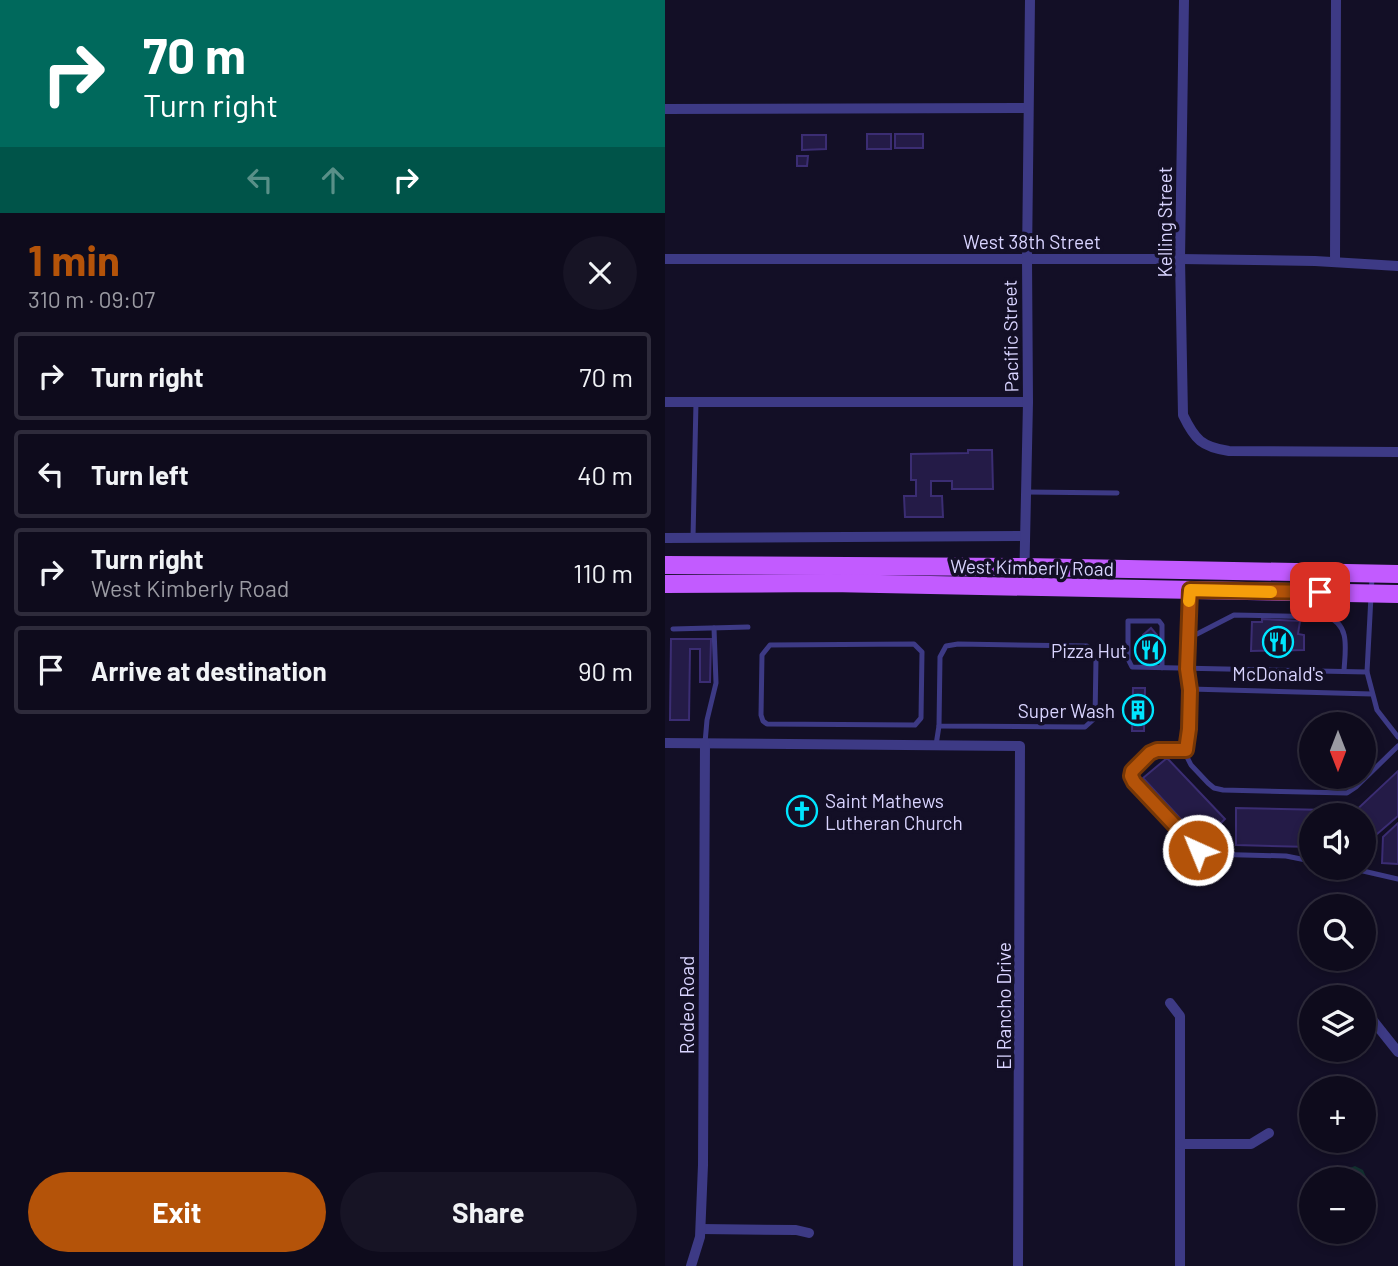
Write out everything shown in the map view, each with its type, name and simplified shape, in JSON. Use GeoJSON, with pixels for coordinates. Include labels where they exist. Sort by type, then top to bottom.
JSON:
{"type":"FeatureCollection","features":[{"type":"Feature","properties":{"kind":"main road","name":"West Kimberly Road"},"geometry":{"type":"LineString","coordinates":[[665,565],[1024,567],[1398,574]]}},
{"type":"Feature","properties":{"kind":"main road","name":"West Kimberly Road"},"geometry":{"type":"LineString","coordinates":[[665,584],[830,583],[1398,594]]}},
{"type":"Feature","properties":{"kind":"street","name":"Pacific Street"},"geometry":{"type":"LineString","coordinates":[[1024,588],[1028,402],[1030,0]]}},
{"type":"Feature","properties":{"kind":"street","name":"Kelling Street"},"geometry":{"type":"LineString","coordinates":[[1184,0],[1180,259],[1184,415],[1199,441],[1210,449],[1229,452],[1398,452]]}},
{"type":"Feature","properties":{"kind":"street"},"geometry":{"type":"LineString","coordinates":[[1335,262],[1336,0]]}},
{"type":"Feature","properties":{"kind":"street"},"geometry":{"type":"LineString","coordinates":[[665,109],[1028,108]]}},
{"type":"Feature","properties":{"kind":"street","name":"West 38th Street"},"geometry":{"type":"LineString","coordinates":[[665,259],[1180,259],[1398,266]]}},
{"type":"Feature","properties":{"kind":"street"},"geometry":{"type":"LineString","coordinates":[[665,402],[1028,402]]}},
{"type":"Feature","properties":{"kind":"street","name":"West Kimberly Road"},"geometry":{"type":"LineString","coordinates":[[665,538],[1024,536]]}},
{"type":"Feature","properties":{"kind":"street"},"geometry":{"type":"LineString","coordinates":[[665,743],[936,745]]}},
{"type":"Feature","properties":{"kind":"street","name":"Rodeo Road"},"geometry":{"type":"LineString","coordinates":[[691,1266],[701,1229],[703,1165],[705,743]]}},
{"type":"Feature","properties":{"kind":"street","name":"El Rancho Drive"},"geometry":{"type":"LineString","coordinates":[[936,745],[1020,746],[1018,1266]]}},
{"type":"Feature","properties":{"kind":"street"},"geometry":{"type":"LineString","coordinates":[[1170,1003],[1180,1016],[1180,1266]]}},
{"type":"Feature","properties":{"kind":"street"},"geometry":{"type":"LineString","coordinates":[[1376,1024],[1398,1052]]}},
{"type":"Feature","properties":{"kind":"street"},"geometry":{"type":"LineString","coordinates":[[1180,1144],[1251,1144],[1269,1133]]}},
{"type":"Feature","properties":{"kind":"street"},"geometry":{"type":"LineString","coordinates":[[701,1229],[796,1230],[809,1233]]}},
{"type":"Feature","properties":{"kind":"lane"},"geometry":{"type":"LineString","coordinates":[[693,538],[696,402]]}},
{"type":"Feature","properties":{"kind":"lane"},"geometry":{"type":"LineString","coordinates":[[1025,492],[1117,493]]}},
{"type":"Feature","properties":{"kind":"lane"},"geometry":{"type":"LineString","coordinates":[[1373,573],[1367,671],[1372,694],[1383,721],[1398,737]]}},
{"type":"Feature","properties":{"kind":"lane"},"geometry":{"type":"LineString","coordinates":[[1190,590],[1187,669],[1190,690],[1186,750],[1191,765],[1218,790],[1341,794],[1352,791],[1398,746]]}},
{"type":"Feature","properties":{"kind":"lane"},"geometry":{"type":"LineString","coordinates":[[1188,634],[1196,634],[1234,615],[1327,618],[1339,623],[1343,630],[1344,671]]}},
{"type":"Feature","properties":{"kind":"lane"},"geometry":{"type":"LineString","coordinates":[[1162,668],[1162,625],[1159,621],[1128,621],[1128,659],[1132,667],[1187,669],[1367,671]]}},
{"type":"Feature","properties":{"kind":"lane"},"geometry":{"type":"LineString","coordinates":[[705,743],[716,683],[714,628]]}},
{"type":"Feature","properties":{"kind":"lane"},"geometry":{"type":"LineString","coordinates":[[673,629],[748,628]]}},
{"type":"Feature","properties":{"kind":"lane"},"geometry":{"type":"LineString","coordinates":[[914,644],[920,648],[921,718],[915,725],[807,725],[767,724],[763,721],[762,655],[770,645],[914,644]]}},
{"type":"Feature","properties":{"kind":"lane"},"geometry":{"type":"LineString","coordinates":[[936,745],[939,726],[940,657],[946,646],[1077,645],[1087,646],[1093,652],[1096,659],[1095,718],[1086,727],[939,726]]}},
{"type":"Feature","properties":{"kind":"lane"},"geometry":{"type":"LineString","coordinates":[[1190,690],[1372,694]]}},
{"type":"Feature","properties":{"kind":"lane"},"geometry":{"type":"LineString","coordinates":[[807,725],[807,744]]}},
{"type":"Feature","properties":{"kind":"lane"},"geometry":{"type":"LineString","coordinates":[[1186,750],[1157,750],[1150,753],[1132,771],[1131,776],[1198,850],[1206,854],[1299,859]]}},
{"type":"Feature","properties":{"kind":"lane"},"geometry":{"type":"LineString","coordinates":[[1376,874],[1398,879]]}},
{"type":"Feature","properties":{"kind":"building"},"geometry":{"type":"Polygon","coordinates":[[[867,134],[891,134],[891,149],[867,149],[867,134]]]}},
{"type":"Feature","properties":{"kind":"building"},"geometry":{"type":"Polygon","coordinates":[[[895,134],[923,134],[923,148],[895,148],[895,134]]]}},
{"type":"Feature","properties":{"kind":"building"},"geometry":{"type":"Polygon","coordinates":[[[802,135],[826,135],[826,149],[802,150],[802,135]]]}},
{"type":"Feature","properties":{"kind":"building"},"geometry":{"type":"Polygon","coordinates":[[[797,156],[808,156],[807,166],[797,166],[797,156]]]}},
{"type":"Feature","properties":{"kind":"building"},"geometry":{"type":"Polygon","coordinates":[[[968,450],[992,450],[993,489],[952,489],[952,481],[931,481],[931,496],[942,496],[943,517],[905,517],[904,496],[916,496],[916,480],[911,480],[911,454],[968,453],[968,450]]]}},
{"type":"Feature","properties":{"kind":"building","name":"McDonald's"},"geometry":{"type":"Polygon","coordinates":[[[1262,619],[1300,621],[1298,634],[1304,635],[1304,650],[1251,651],[1252,622],[1262,622],[1262,619]]]}},
{"type":"Feature","properties":{"kind":"building","name":"Pizza Hut"},"geometry":{"type":"Polygon","coordinates":[[[1151,628],[1157,635],[1157,640],[1155,658],[1148,662],[1148,657],[1144,657],[1143,635],[1151,628]]]}},
{"type":"Feature","properties":{"kind":"building"},"geometry":{"type":"Polygon","coordinates":[[[671,639],[711,639],[710,682],[700,682],[700,649],[690,649],[689,720],[670,720],[671,639]]]}},
{"type":"Feature","properties":{"kind":"building","name":"Super Wash"},"geometry":{"type":"Polygon","coordinates":[[[1133,688],[1145,688],[1144,731],[1132,731],[1133,688]]]}},
{"type":"Feature","properties":{"kind":"building"},"geometry":{"type":"Polygon","coordinates":[[[1167,758],[1225,819],[1202,842],[1143,778],[1167,758]]]}},
{"type":"Feature","properties":{"kind":"building"},"geometry":{"type":"Polygon","coordinates":[[[1398,771],[1398,816],[1376,835],[1376,803],[1364,803],[1398,771]]]}},
{"type":"Feature","properties":{"kind":"building"},"geometry":{"type":"Polygon","coordinates":[[[1236,808],[1299,809],[1299,847],[1236,845],[1236,808]]]}},
{"type":"Feature","properties":{"kind":"building"},"geometry":{"type":"Polygon","coordinates":[[[1398,823],[1398,864],[1382,863],[1383,837],[1398,823]]]}},
{"type":"Feature","properties":{"kind":"slow traffic"},"geometry":{"type":"LineString","coordinates":[[1189,601],[1190,590],[1271,592]]}},
{"type":"Feature","properties":{"kind":"place","name":"McDonald's"},"geometry":{"type":"Point","coordinates":[1278,642]}},
{"type":"Feature","properties":{"kind":"place","name":"Pizza Hut"},"geometry":{"type":"Point","coordinates":[1150,650]}},
{"type":"Feature","properties":{"kind":"place","name":"Super Wash"},"geometry":{"type":"Point","coordinates":[1138,710]}},
{"type":"Feature","properties":{"kind":"place","name":"Saint Mathews Lutheran Church"},"geometry":{"type":"Point","coordinates":[802,811]}},
{"type":"Feature","properties":{"kind":"route"},"geometry":{"type":"LineString","coordinates":[[1198,850],[1131,776],[1132,771],[1150,753],[1157,750],[1186,750],[1190,690],[1187,669],[1190,590],[1320,592]]}}]}
